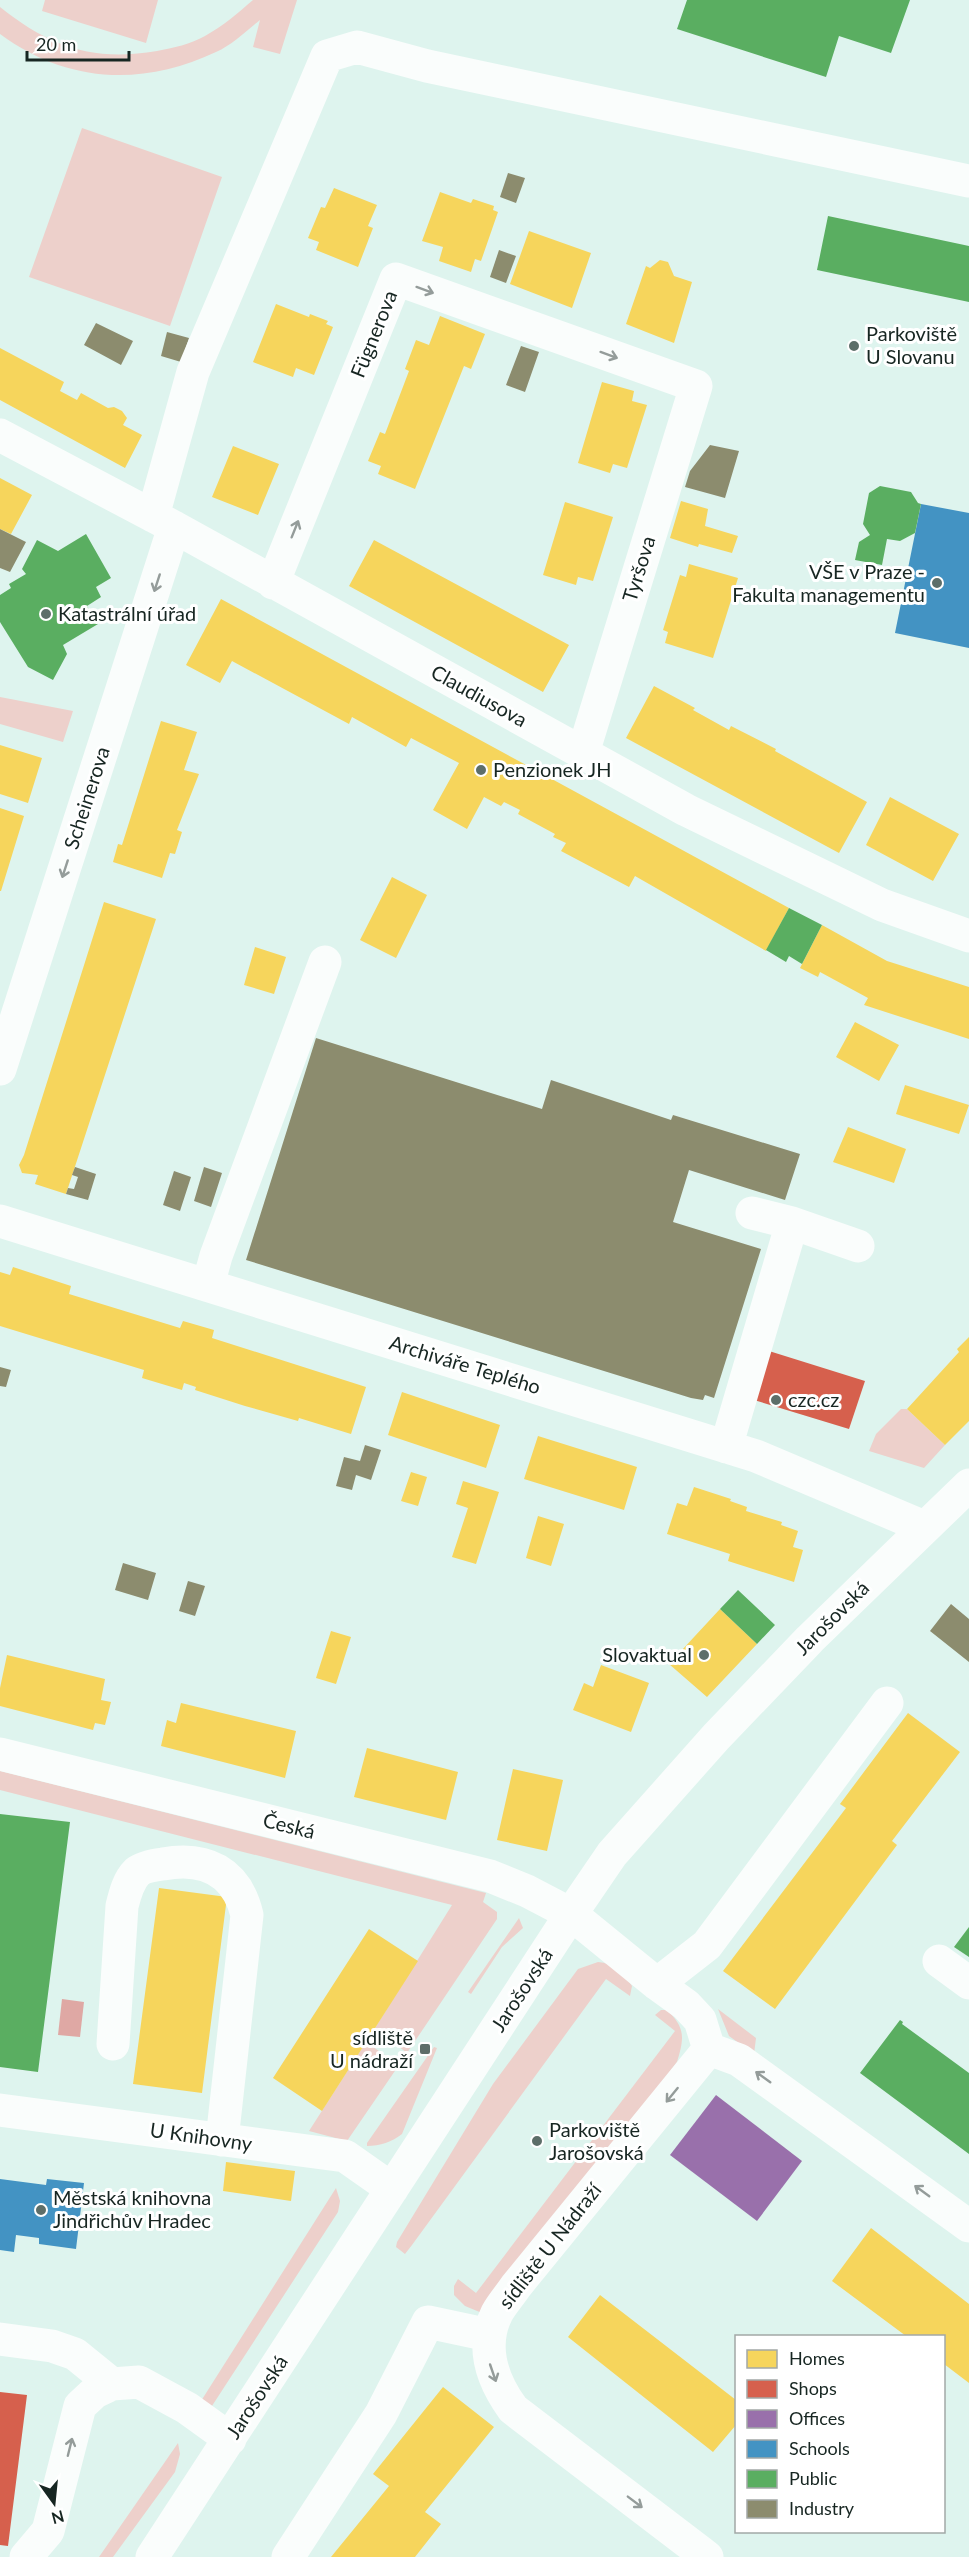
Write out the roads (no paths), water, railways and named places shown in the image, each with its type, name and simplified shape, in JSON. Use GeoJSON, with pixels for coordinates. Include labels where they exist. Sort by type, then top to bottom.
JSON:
{"type":"FeatureCollection","features":[{"type":"Feature","properties":{"kind":"street","name":"Scheinerova"},"geometry":{"type":"LineString","coordinates":[[0,1069],[164,522],[193,372],[327,56],[357,46],[427,66],[969,181]]}},
{"type":"Feature","properties":{"kind":"street","name":"Fügnerova"},"geometry":{"type":"LineString","coordinates":[[273,583],[396,279],[696,386]]}},
{"type":"Feature","properties":{"kind":"street","name":"Tyršova"},"geometry":{"type":"LineString","coordinates":[[583,753],[696,386]]}},
{"type":"Feature","properties":{"kind":"street","name":"Claudiusova"},"geometry":{"type":"LineString","coordinates":[[0,435],[164,522],[686,810],[882,905],[969,936]]}},
{"type":"Feature","properties":{"kind":"street"},"geometry":{"type":"LineString","coordinates":[[208,1285],[216,1256],[325,962]]}},
{"type":"Feature","properties":{"kind":"street"},"geometry":{"type":"LineString","coordinates":[[752,1213],[792,1223],[858,1246]]}},
{"type":"Feature","properties":{"kind":"street","name":"Archiváře Teplého"},"geometry":{"type":"LineString","coordinates":[[0,1221],[756,1456],[924,1527]]}},
{"type":"Feature","properties":{"kind":"street"},"geometry":{"type":"LineString","coordinates":[[726,1447],[792,1223]]}},
{"type":"Feature","properties":{"kind":"street","name":"Jarošovská"},"geometry":{"type":"LineString","coordinates":[[152,2557],[612,1854],[716,1737],[810,1639],[924,1527],[963,1502]]}},
{"type":"Feature","properties":{"kind":"street"},"geometry":{"type":"LineString","coordinates":[[657,1984],[706,1945],[887,1703]]}},
{"type":"Feature","properties":{"kind":"street","name":"Česká"},"geometry":{"type":"LineString","coordinates":[[0,1754],[490,1876],[527,1891],[571,1914]]}},
{"type":"Feature","properties":{"kind":"street"},"geometry":{"type":"LineString","coordinates":[[113,2044],[122,1906],[128,1884],[138,1871],[154,1866],[193,1861],[214,1868],[230,1879],[243,1898],[247,1915],[222,2140]]}},
{"type":"Feature","properties":{"kind":"street"},"geometry":{"type":"LineString","coordinates":[[571,1914],[686,2005],[700,2020],[709,2049],[739,2060],[969,2226]]}},
{"type":"Feature","properties":{"kind":"street"},"geometry":{"type":"LineString","coordinates":[[939,1961],[969,1983]]}},
{"type":"Feature","properties":{"kind":"street","name":"sídliště U Nádraží"},"geometry":{"type":"LineString","coordinates":[[707,2557],[513,2409],[502,2394],[490,2365],[489,2335],[498,2313],[516,2286],[709,2049]]}},
{"type":"Feature","properties":{"kind":"street","name":"U Knihovny"},"geometry":{"type":"LineString","coordinates":[[0,2110],[345,2156],[392,2189]]}},
{"type":"Feature","properties":{"kind":"street"},"geometry":{"type":"LineString","coordinates":[[288,2557],[381,2414],[428,2322],[489,2335]]}},
{"type":"Feature","properties":{"kind":"street"},"geometry":{"type":"LineString","coordinates":[[0,2339],[52,2346],[75,2354],[112,2384]]}},
{"type":"Feature","properties":{"kind":"street"},"geometry":{"type":"LineString","coordinates":[[26,2557],[48,2531],[80,2406],[95,2392],[112,2384],[139,2382],[186,2408],[230,2439]]}},
{"type":"Feature","properties":{"kind":"place","name":"Parkoviště U Slovanu"},"geometry":{"type":"Point","coordinates":[854,346]}},
{"type":"Feature","properties":{"kind":"place","name":"VŠE v Praze - Fakulta managementu"},"geometry":{"type":"Point","coordinates":[937,583]}},
{"type":"Feature","properties":{"kind":"place","name":"Katastrální úřad"},"geometry":{"type":"Point","coordinates":[46,614]}},
{"type":"Feature","properties":{"kind":"place","name":"Penzionek JH"},"geometry":{"type":"Point","coordinates":[481,770]}},
{"type":"Feature","properties":{"kind":"place","name":"czc.cz"},"geometry":{"type":"Point","coordinates":[776,1400]}},
{"type":"Feature","properties":{"kind":"place","name":"Slovaktual"},"geometry":{"type":"Point","coordinates":[704,1655]}},
{"type":"Feature","properties":{"kind":"place","name":"sídliště U nádraží"},"geometry":{"type":"Point","coordinates":[425,2049]}},
{"type":"Feature","properties":{"kind":"place","name":"Parkoviště Jarošovská"},"geometry":{"type":"Point","coordinates":[537,2141]}},
{"type":"Feature","properties":{"kind":"place","name":"Městská knihovna Jindřichův Hradec"},"geometry":{"type":"Point","coordinates":[41,2210]}}]}
